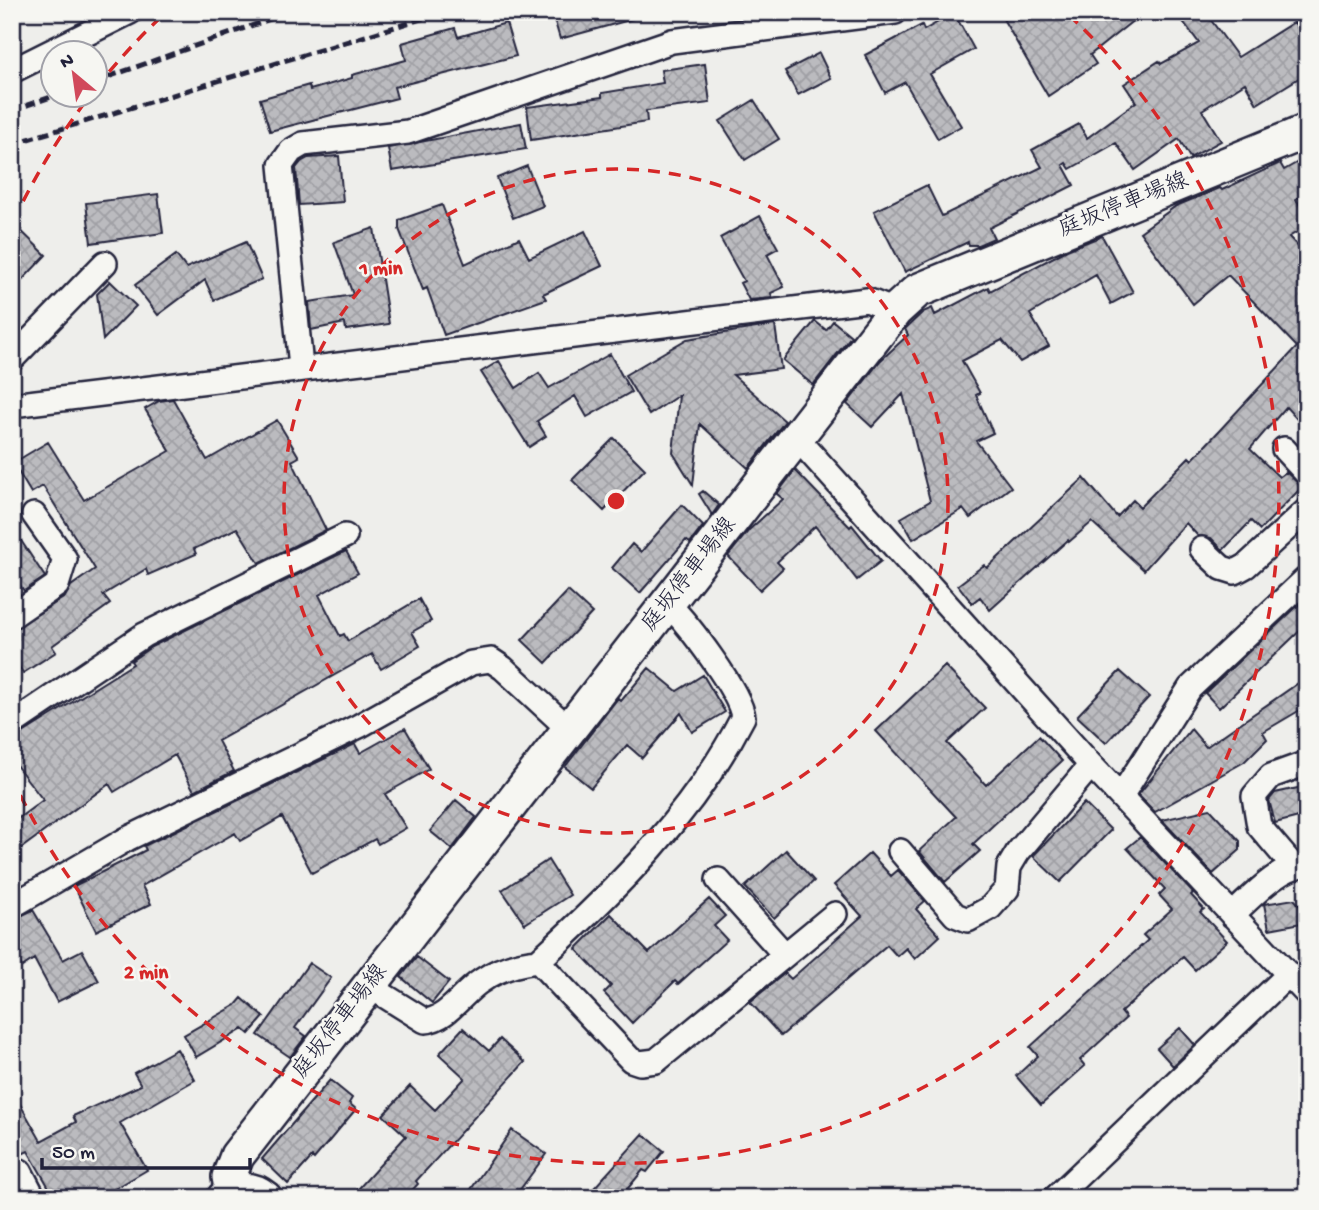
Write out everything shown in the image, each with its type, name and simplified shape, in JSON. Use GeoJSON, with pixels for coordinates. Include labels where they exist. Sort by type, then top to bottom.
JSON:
{"type":"FeatureCollection","features":[{"type":"Feature","properties":{"kind":"main road","name":"庭坂停車場線"},"geometry":{"type":"LineString","coordinates":[[228,1196],[230,1170],[237,1156],[895,311],[916,291],[1307,131]]}},
{"type":"Feature","properties":{"kind":"main road"},"geometry":{"type":"LineString","coordinates":[[228,1196],[252,1189],[265,1198]]}},
{"type":"Feature","properties":{"kind":"street"},"geometry":{"type":"LineString","coordinates":[[12,71],[130,12]]}},
{"type":"Feature","properties":{"kind":"street"},"geometry":{"type":"LineString","coordinates":[[301,368],[281,165],[291,151],[303,144],[408,132],[672,41],[895,12]]}},
{"type":"Feature","properties":{"kind":"street"},"geometry":{"type":"LineString","coordinates":[[12,359],[105,263]]}},
{"type":"Feature","properties":{"kind":"street"},"geometry":{"type":"LineString","coordinates":[[12,405],[866,300],[895,311]]}},
{"type":"Feature","properties":{"kind":"street"},"geometry":{"type":"LineString","coordinates":[[797,438],[1091,765],[1307,993]]}},
{"type":"Feature","properties":{"kind":"street"},"geometry":{"type":"LineString","coordinates":[[1284,449],[1307,474]]}},
{"type":"Feature","properties":{"kind":"street"},"geometry":{"type":"LineString","coordinates":[[1202,549],[1222,568],[1235,572],[1246,566],[1307,510]]}},
{"type":"Feature","properties":{"kind":"street"},"geometry":{"type":"LineString","coordinates":[[12,616],[57,585],[65,559],[34,515]]}},
{"type":"Feature","properties":{"kind":"street"},"geometry":{"type":"LineString","coordinates":[[12,724],[144,635],[345,536]]}},
{"type":"Feature","properties":{"kind":"street"},"geometry":{"type":"LineString","coordinates":[[1121,796],[1190,688],[1307,578]]}},
{"type":"Feature","properties":{"kind":"street"},"geometry":{"type":"LineString","coordinates":[[369,986],[425,1021],[435,1020],[480,981],[513,965],[538,961],[648,855],[720,758],[743,717],[737,696],[681,617],[668,604]]}},
{"type":"Feature","properties":{"kind":"street"},"geometry":{"type":"LineString","coordinates":[[12,906],[127,839],[359,726],[471,663],[491,660],[503,668],[570,730]]}},
{"type":"Feature","properties":{"kind":"street"},"geometry":{"type":"LineString","coordinates":[[1232,915],[1271,880],[1300,865],[1259,826],[1254,796],[1271,776],[1307,763]]}},
{"type":"Feature","properties":{"kind":"street"},"geometry":{"type":"LineString","coordinates":[[900,852],[955,915],[968,919],[990,908],[1007,888],[1009,867],[1018,852],[1091,765]]}},
{"type":"Feature","properties":{"kind":"street"},"geometry":{"type":"LineString","coordinates":[[718,880],[785,955]]}},
{"type":"Feature","properties":{"kind":"street"},"geometry":{"type":"LineString","coordinates":[[538,961],[631,1060],[640,1063],[656,1061],[835,914]]}},
{"type":"Feature","properties":{"kind":"street"},"geometry":{"type":"LineString","coordinates":[[1055,1198],[1288,975]]}},
{"type":"Feature","properties":{"kind":"street"},"geometry":{"type":"LineString","coordinates":[[12,1174],[20,1171],[34,1198]]}},
{"type":"Feature","properties":{"kind":"building"},"geometry":{"type":"Polygon","coordinates":[[[552,12],[632,12],[633,19],[560,39],[552,12]]]}},
{"type":"Feature","properties":{"kind":"building"},"geometry":{"type":"Polygon","coordinates":[[[999,12],[1144,12],[1090,55],[1096,64],[1048,96],[999,12]]]}},
{"type":"Feature","properties":{"kind":"building"},"geometry":{"type":"Polygon","coordinates":[[[1176,12],[1205,12],[1238,57],[1294,22],[1307,43],[1307,73],[1257,104],[1245,83],[1202,110],[1221,141],[1190,158],[1179,139],[1135,170],[1116,143],[1070,169],[1066,163],[1063,165],[1074,185],[989,228],[994,238],[978,245],[969,245],[968,242],[905,272],[874,211],[927,185],[942,216],[1042,167],[1032,150],[1079,124],[1087,138],[1136,102],[1124,84],[1159,61],[1161,64],[1199,43],[1176,12]]]}},
{"type":"Feature","properties":{"kind":"building"},"geometry":{"type":"Polygon","coordinates":[[[954,13],[974,49],[930,74],[961,126],[938,139],[905,82],[885,93],[865,55],[922,25],[924,30],[954,13]]]}},
{"type":"Feature","properties":{"kind":"building"},"geometry":{"type":"Polygon","coordinates":[[[506,23],[516,56],[394,87],[397,98],[270,131],[260,99],[309,85],[310,90],[406,60],[402,43],[455,28],[458,37],[506,23]]]}},
{"type":"Feature","properties":{"kind":"building"},"geometry":{"type":"Polygon","coordinates":[[[819,53],[831,78],[798,95],[785,71],[819,53]]]}},
{"type":"Feature","properties":{"kind":"building"},"geometry":{"type":"Polygon","coordinates":[[[705,64],[710,103],[646,111],[647,122],[531,140],[527,107],[602,97],[602,93],[663,83],[661,70],[705,64]]]}},
{"type":"Feature","properties":{"kind":"building"},"geometry":{"type":"Polygon","coordinates":[[[754,100],[779,139],[745,160],[720,121],[754,100]]]}},
{"type":"Feature","properties":{"kind":"building"},"geometry":{"type":"Polygon","coordinates":[[[521,123],[526,149],[392,171],[388,148],[521,123]]]}},
{"type":"Feature","properties":{"kind":"building"},"geometry":{"type":"Polygon","coordinates":[[[339,156],[343,202],[299,205],[296,168],[308,158],[339,156]]]}},
{"type":"Feature","properties":{"kind":"building"},"geometry":{"type":"Polygon","coordinates":[[[1307,157],[1307,193],[1296,199],[1307,217],[1307,226],[1289,237],[1307,256],[1307,430],[1286,407],[1250,449],[1279,477],[1286,472],[1302,487],[1260,530],[1251,521],[1223,550],[1211,538],[1198,536],[1186,523],[1144,570],[1092,522],[990,610],[980,597],[972,603],[958,585],[984,565],[987,568],[1084,478],[1117,517],[1133,500],[1140,507],[1189,457],[1192,460],[1297,347],[1228,275],[1193,304],[1140,232],[1176,206],[1220,188],[1222,190],[1280,163],[1284,170],[1307,157]]]}},
{"type":"Feature","properties":{"kind":"building"},"geometry":{"type":"Polygon","coordinates":[[[527,166],[543,206],[513,218],[497,178],[527,166]]]}},
{"type":"Feature","properties":{"kind":"building"},"geometry":{"type":"Polygon","coordinates":[[[158,194],[163,233],[91,243],[86,203],[158,194]]]}},
{"type":"Feature","properties":{"kind":"building"},"geometry":{"type":"Polygon","coordinates":[[[442,205],[465,264],[519,238],[529,258],[585,231],[602,266],[543,294],[546,299],[444,335],[427,288],[423,290],[399,229],[399,220],[442,205]]]}},
{"type":"Feature","properties":{"kind":"building"},"geometry":{"type":"Polygon","coordinates":[[[760,216],[778,248],[767,254],[784,287],[771,293],[772,298],[749,300],[740,283],[744,281],[720,238],[760,216]]]}},
{"type":"Feature","properties":{"kind":"building"},"geometry":{"type":"Polygon","coordinates":[[[12,222],[46,255],[12,291],[12,222]]]}},
{"type":"Feature","properties":{"kind":"building"},"geometry":{"type":"Polygon","coordinates":[[[374,228],[389,324],[346,330],[345,323],[311,330],[309,302],[353,295],[334,242],[374,228]]]}},
{"type":"Feature","properties":{"kind":"building"},"geometry":{"type":"Polygon","coordinates":[[[1102,236],[1133,292],[1111,304],[1096,275],[1030,314],[1049,346],[1020,362],[1002,340],[962,361],[980,393],[976,395],[993,433],[976,441],[1011,487],[970,518],[963,509],[913,539],[901,518],[930,501],[903,394],[872,427],[847,404],[880,361],[908,335],[905,329],[923,312],[932,308],[935,315],[988,287],[990,291],[1067,250],[1102,236]]]}},
{"type":"Feature","properties":{"kind":"building"},"geometry":{"type":"Polygon","coordinates":[[[246,242],[262,279],[214,300],[205,280],[158,315],[135,285],[176,255],[186,268],[246,242]]]}},
{"type":"Feature","properties":{"kind":"building"},"geometry":{"type":"Polygon","coordinates":[[[110,281],[136,306],[103,340],[97,294],[110,281]]]}},
{"type":"Feature","properties":{"kind":"building"},"geometry":{"type":"Polygon","coordinates":[[[815,321],[826,330],[833,321],[851,336],[813,385],[783,360],[815,321]]]}},
{"type":"Feature","properties":{"kind":"building"},"geometry":{"type":"Polygon","coordinates":[[[775,325],[781,369],[733,375],[785,421],[748,468],[700,424],[693,485],[673,453],[679,395],[649,415],[625,375],[687,339],[775,325]]]}},
{"type":"Feature","properties":{"kind":"building"},"geometry":{"type":"Polygon","coordinates":[[[610,354],[631,392],[587,417],[575,396],[537,421],[546,436],[529,447],[481,372],[499,361],[516,388],[539,373],[549,388],[610,354]]]}},
{"type":"Feature","properties":{"kind":"building"},"geometry":{"type":"Polygon","coordinates":[[[173,399],[207,460],[277,420],[299,457],[292,461],[326,530],[259,563],[237,528],[194,549],[196,554],[148,575],[146,569],[103,595],[110,604],[52,646],[56,652],[23,673],[12,656],[12,630],[65,597],[71,586],[95,569],[43,486],[31,493],[13,463],[48,442],[84,500],[170,451],[145,409],[159,401],[173,399]]]}},
{"type":"Feature","properties":{"kind":"building"},"geometry":{"type":"Polygon","coordinates":[[[614,438],[645,469],[604,511],[572,480],[614,438]]]}},
{"type":"Feature","properties":{"kind":"building"},"geometry":{"type":"Polygon","coordinates":[[[795,470],[850,527],[852,525],[881,561],[857,580],[815,526],[777,562],[783,568],[760,590],[728,556],[749,530],[783,499],[777,494],[795,470]]]}},
{"type":"Feature","properties":{"kind":"building"},"geometry":{"type":"Polygon","coordinates":[[[703,491],[719,505],[712,515],[699,494],[703,491]]]}},
{"type":"Feature","properties":{"kind":"building"},"geometry":{"type":"Polygon","coordinates":[[[682,505],[703,526],[690,543],[686,540],[640,593],[612,568],[632,544],[641,552],[682,505]]]}},
{"type":"Feature","properties":{"kind":"building"},"geometry":{"type":"Polygon","coordinates":[[[12,527],[45,577],[24,591],[12,574],[12,527]]]}},
{"type":"Feature","properties":{"kind":"building"},"geometry":{"type":"Polygon","coordinates":[[[346,551],[358,573],[319,595],[340,636],[344,634],[348,641],[419,599],[431,621],[412,632],[420,646],[381,669],[372,654],[218,741],[234,771],[194,791],[175,755],[114,792],[109,784],[12,855],[12,823],[43,800],[12,760],[12,740],[133,664],[131,661],[151,647],[346,551]]]}},
{"type":"Feature","properties":{"kind":"building"},"geometry":{"type":"Polygon","coordinates":[[[568,591],[592,613],[546,663],[522,640],[568,591]]]}},
{"type":"Feature","properties":{"kind":"building"},"geometry":{"type":"Polygon","coordinates":[[[1307,597],[1307,624],[1219,708],[1205,693],[1307,597]]]}},
{"type":"Feature","properties":{"kind":"building"},"geometry":{"type":"Polygon","coordinates":[[[945,666],[985,708],[947,743],[986,785],[1039,736],[1062,761],[973,844],[980,851],[945,882],[919,851],[956,817],[876,731],[945,666]]]}},
{"type":"Feature","properties":{"kind":"building"},"geometry":{"type":"Polygon","coordinates":[[[649,668],[677,691],[703,675],[725,712],[692,732],[681,713],[642,758],[627,745],[591,788],[565,767],[618,698],[621,701],[649,668]]]}},
{"type":"Feature","properties":{"kind":"building"},"geometry":{"type":"Polygon","coordinates":[[[1120,671],[1149,697],[1106,743],[1077,716],[1120,671]]]}},
{"type":"Feature","properties":{"kind":"building"},"geometry":{"type":"Polygon","coordinates":[[[1307,677],[1307,706],[1263,732],[1267,739],[1244,762],[1155,812],[1138,795],[1191,729],[1206,747],[1307,677]]]}},
{"type":"Feature","properties":{"kind":"building"},"geometry":{"type":"Polygon","coordinates":[[[405,728],[429,769],[385,794],[406,828],[378,844],[375,839],[312,873],[282,817],[240,841],[235,833],[142,886],[151,904],[96,931],[74,886],[146,850],[144,846],[355,744],[360,753],[405,728]]]}},
{"type":"Feature","properties":{"kind":"building"},"geometry":{"type":"Polygon","coordinates":[[[1307,786],[1307,815],[1275,823],[1269,800],[1275,793],[1307,786]]]}},
{"type":"Feature","properties":{"kind":"building"},"geometry":{"type":"Polygon","coordinates":[[[456,800],[476,817],[452,849],[430,831],[456,800]]]}},
{"type":"Feature","properties":{"kind":"building"},"geometry":{"type":"Polygon","coordinates":[[[1084,803],[1111,830],[1060,882],[1033,856],[1084,803]]]}},
{"type":"Feature","properties":{"kind":"building"},"geometry":{"type":"Polygon","coordinates":[[[1210,809],[1240,841],[1240,850],[1213,874],[1162,820],[1210,809]]]}},
{"type":"Feature","properties":{"kind":"building"},"geometry":{"type":"Polygon","coordinates":[[[1140,837],[1193,893],[1191,895],[1204,909],[1200,912],[1227,941],[1195,970],[1183,957],[1121,1012],[1126,1018],[1080,1060],[1085,1066],[1041,1105],[1016,1076],[1038,1056],[1030,1047],[1148,940],[1143,935],[1172,909],[1159,895],[1165,889],[1127,848],[1140,837]]]}},
{"type":"Feature","properties":{"kind":"building"},"geometry":{"type":"Polygon","coordinates":[[[786,850],[814,881],[774,918],[745,887],[786,850]]]}},
{"type":"Feature","properties":{"kind":"building"},"geometry":{"type":"Polygon","coordinates":[[[870,853],[891,876],[898,870],[925,901],[916,909],[940,936],[915,959],[906,948],[897,956],[887,945],[781,1036],[750,1002],[785,973],[791,979],[862,916],[834,885],[870,853]]]}},
{"type":"Feature","properties":{"kind":"building"},"geometry":{"type":"Polygon","coordinates":[[[548,860],[570,895],[525,924],[502,890],[548,860]]]}},
{"type":"Feature","properties":{"kind":"building"},"geometry":{"type":"Polygon","coordinates":[[[709,899],[725,916],[714,926],[727,940],[678,984],[675,981],[632,1023],[604,993],[611,986],[576,949],[611,914],[649,953],[709,899]]]}},
{"type":"Feature","properties":{"kind":"building"},"geometry":{"type":"Polygon","coordinates":[[[1294,899],[1307,913],[1307,922],[1269,929],[1264,904],[1294,899]]]}},
{"type":"Feature","properties":{"kind":"building"},"geometry":{"type":"Polygon","coordinates":[[[33,910],[63,960],[82,950],[99,981],[57,1002],[34,959],[22,967],[12,950],[12,920],[33,910]]]}},
{"type":"Feature","properties":{"kind":"building"},"geometry":{"type":"Polygon","coordinates":[[[417,957],[449,982],[432,1003],[401,977],[417,957]]]}},
{"type":"Feature","properties":{"kind":"building"},"geometry":{"type":"Polygon","coordinates":[[[309,963],[331,978],[295,1028],[306,1036],[290,1057],[258,1035],[309,963]]]}},
{"type":"Feature","properties":{"kind":"building"},"geometry":{"type":"Polygon","coordinates":[[[242,998],[264,1017],[249,1034],[243,1029],[196,1057],[184,1035],[236,1005],[242,998]]]}},
{"type":"Feature","properties":{"kind":"building"},"geometry":{"type":"Polygon","coordinates":[[[463,1028],[489,1051],[500,1039],[525,1062],[416,1181],[418,1184],[405,1198],[350,1198],[406,1136],[383,1115],[410,1086],[435,1110],[465,1078],[439,1054],[463,1028]]]}},
{"type":"Feature","properties":{"kind":"building"},"geometry":{"type":"Polygon","coordinates":[[[1180,1028],[1195,1045],[1173,1066],[1157,1048],[1180,1028]]]}},
{"type":"Feature","properties":{"kind":"building"},"geometry":{"type":"Polygon","coordinates":[[[177,1049],[195,1080],[120,1123],[147,1170],[99,1198],[55,1198],[28,1151],[12,1159],[12,1090],[41,1141],[76,1122],[73,1116],[141,1085],[134,1073],[177,1049]]]}},
{"type":"Feature","properties":{"kind":"building"},"geometry":{"type":"Polygon","coordinates":[[[330,1080],[352,1098],[349,1103],[356,1109],[314,1159],[312,1157],[288,1184],[262,1159],[330,1080]]]}},
{"type":"Feature","properties":{"kind":"building"},"geometry":{"type":"Polygon","coordinates":[[[512,1130],[546,1154],[514,1198],[465,1198],[512,1130]]]}},
{"type":"Feature","properties":{"kind":"building"},"geometry":{"type":"Polygon","coordinates":[[[643,1134],[664,1151],[647,1172],[643,1170],[620,1198],[585,1198],[643,1134]]]}},
{"type":"Feature","properties":{"kind":"railway"},"geometry":{"type":"LineString","coordinates":[[108,77],[290,12]]}},
{"type":"Feature","properties":{"kind":"railway"},"geometry":{"type":"LineString","coordinates":[[12,144],[444,12]]}},
{"type":"Feature","properties":{"kind":"railway"},"geometry":{"type":"LineString","coordinates":[[12,110],[38,101]]}}]}
